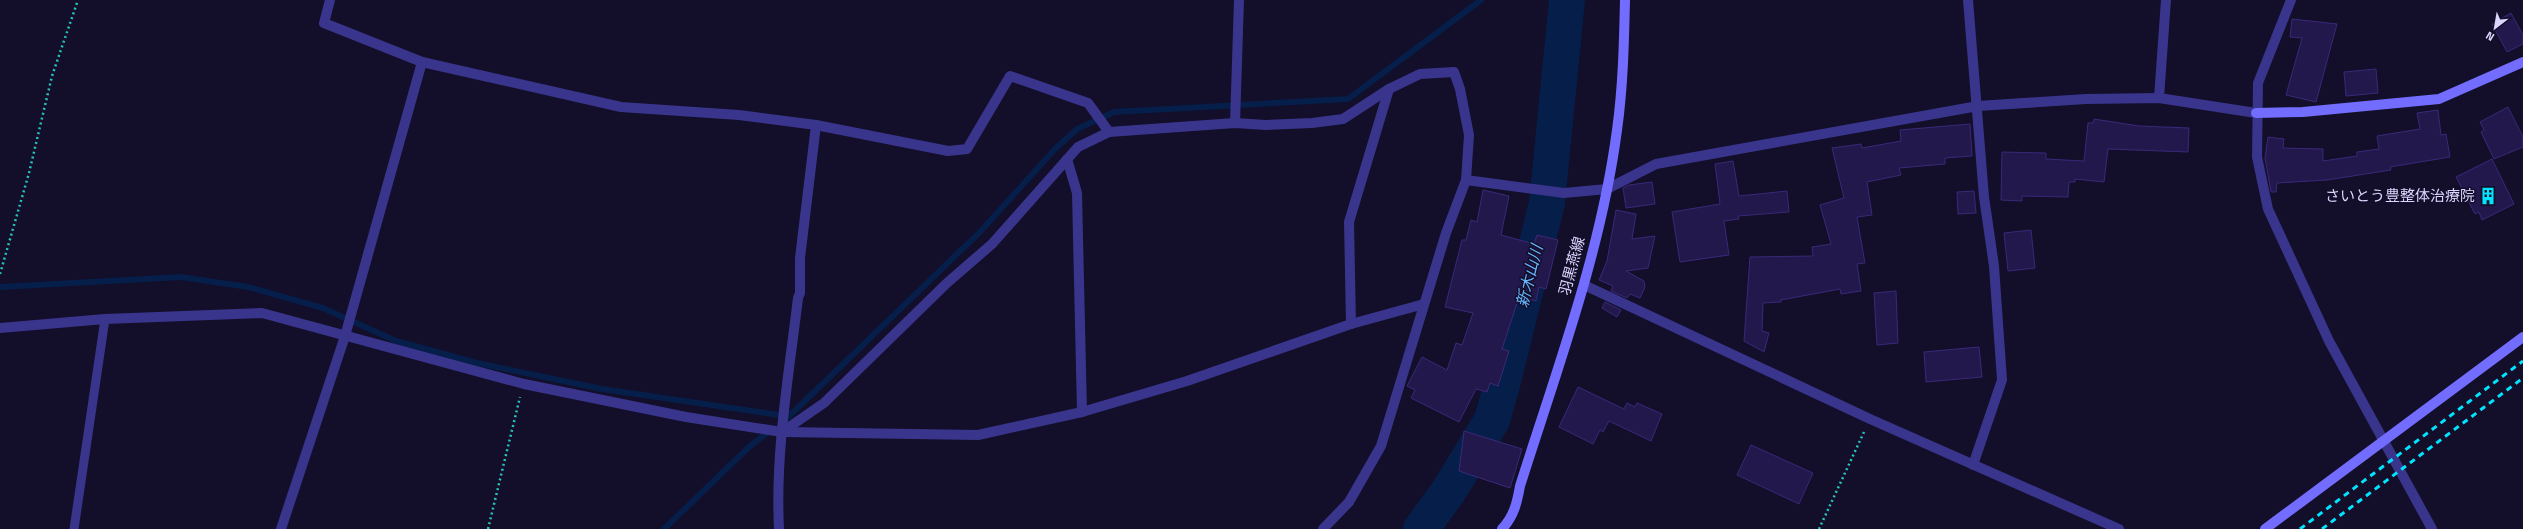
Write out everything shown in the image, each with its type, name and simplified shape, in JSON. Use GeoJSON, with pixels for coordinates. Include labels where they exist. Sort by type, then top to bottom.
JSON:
{"type":"FeatureCollection","features":[{"type":"Feature","properties":{"kind":"street"},"geometry":{"type":"LineString","coordinates":[[330,0],[324,23],[422,62],[621,107],[739,115],[816,124],[948,151],[967,149],[1010,76],[1088,103],[1109,132]]}},
{"type":"Feature","properties":{"kind":"street"},"geometry":{"type":"LineString","coordinates":[[1235,123],[1239,0]]}},
{"type":"Feature","properties":{"kind":"street","name":"羽黒燕線"},"geometry":{"type":"LineString","coordinates":[[1502,529],[1510,520],[1516,507],[1520,486],[1584,285],[1607,189],[1617,131],[1624,64],[1625,0]]}},
{"type":"Feature","properties":{"kind":"street"},"geometry":{"type":"LineString","coordinates":[[1968,0],[2002,380],[1973,465]]}},
{"type":"Feature","properties":{"kind":"street"},"geometry":{"type":"LineString","coordinates":[[2159,98],[2166,0]]}},
{"type":"Feature","properties":{"kind":"street"},"geometry":{"type":"LineString","coordinates":[[2291,0],[2258,83],[2256,113],[2257,157],[2268,209],[2329,341],[2432,529]]}},
{"type":"Feature","properties":{"kind":"street"},"geometry":{"type":"LineString","coordinates":[[281,529],[345,336],[422,62]]}},
{"type":"Feature","properties":{"kind":"street"},"geometry":{"type":"LineString","coordinates":[[1466,180],[1564,193],[1607,189],[1656,164],[1978,106],[2086,98],[2159,98],[2256,113],[2303,112],[2439,99],[2523,62]]}},
{"type":"Feature","properties":{"kind":"street"},"geometry":{"type":"LineString","coordinates":[[782,432],[824,403],[947,283],[992,244],[1078,147],[1109,132],[1235,123],[1266,125],[1343,119],[1389,89],[1420,74],[1454,72],[1460,89],[1469,135],[1466,180],[1424,304],[1381,446],[1349,502],[1324,529]]}},
{"type":"Feature","properties":{"kind":"street"},"geometry":{"type":"LineString","coordinates":[[1351,324],[1349,222],[1389,89]]}},
{"type":"Feature","properties":{"kind":"street"},"geometry":{"type":"LineString","coordinates":[[779,529],[777,499],[782,432],[798,298],[800,293],[800,258],[816,124]]}},
{"type":"Feature","properties":{"kind":"street"},"geometry":{"type":"LineString","coordinates":[[1068,159],[1077,193],[1082,412]]}},
{"type":"Feature","properties":{"kind":"street"},"geometry":{"type":"LineString","coordinates":[[1584,285],[1870,419],[2119,529]]}},
{"type":"Feature","properties":{"kind":"street"},"geometry":{"type":"LineString","coordinates":[[0,328],[105,319],[262,313],[524,384],[686,417],[782,432],[978,435],[1082,412],[1187,381],[1351,324],[1424,304]]}},
{"type":"Feature","properties":{"kind":"street"},"geometry":{"type":"LineString","coordinates":[[2265,529],[2523,337]]}},
{"type":"Feature","properties":{"kind":"lane"},"geometry":{"type":"LineString","coordinates":[[74,529],[105,319]]}},
{"type":"Feature","properties":{"kind":"path"},"geometry":{"type":"LineString","coordinates":[[0,274],[29,173],[52,76],[78,0]]}},
{"type":"Feature","properties":{"kind":"path"},"geometry":{"type":"LineString","coordinates":[[488,529],[524,384]]}},
{"type":"Feature","properties":{"kind":"path"},"geometry":{"type":"LineString","coordinates":[[1819,529],[1870,419]]}},
{"type":"Feature","properties":{"kind":"building"},"geometry":{"type":"Polygon","coordinates":[[[2511,13],[2523,35],[2523,44],[2507,52],[2492,24],[2511,13]]]}},
{"type":"Feature","properties":{"kind":"building"},"geometry":{"type":"Polygon","coordinates":[[[2292,19],[2337,24],[2316,102],[2286,95],[2302,38],[2290,37],[2292,19]]]}},
{"type":"Feature","properties":{"kind":"building"},"geometry":{"type":"Polygon","coordinates":[[[2376,69],[2378,93],[2346,96],[2344,72],[2376,69]]]}},
{"type":"Feature","properties":{"kind":"building"},"geometry":{"type":"Polygon","coordinates":[[[2508,107],[2523,137],[2523,147],[2494,159],[2481,132],[2484,130],[2480,122],[2508,107]]]}},
{"type":"Feature","properties":{"kind":"building"},"geometry":{"type":"Polygon","coordinates":[[[2438,110],[2441,135],[2446,134],[2450,157],[2390,167],[2391,170],[2327,180],[2277,183],[2276,192],[2271,192],[2265,158],[2268,137],[2284,139],[2283,148],[2323,149],[2323,161],[2357,156],[2357,152],[2379,149],[2377,136],[2420,129],[2417,113],[2438,110]]]}},
{"type":"Feature","properties":{"kind":"building"},"geometry":{"type":"Polygon","coordinates":[[[2094,119],[2139,126],[2189,128],[2188,152],[2108,149],[2104,182],[2075,179],[2075,182],[2069,182],[2068,197],[2022,196],[2022,201],[2001,200],[2002,152],[2046,153],[2046,159],[2084,161],[2088,123],[2093,123],[2094,119]]]}},
{"type":"Feature","properties":{"kind":"building"},"geometry":{"type":"Polygon","coordinates":[[[1970,124],[1972,156],[1945,158],[1945,164],[1899,168],[1901,175],[1867,182],[1872,215],[1857,217],[1865,263],[1857,264],[1861,291],[1841,294],[1840,289],[1781,300],[1781,302],[1763,303],[1762,331],[1769,333],[1764,352],[1744,341],[1750,257],[1813,256],[1812,247],[1831,244],[1820,205],[1844,198],[1832,148],[1861,144],[1862,148],[1901,141],[1900,130],[1970,124]]]}},
{"type":"Feature","properties":{"kind":"building","name":"さいとう豊整体治療院"},"geometry":{"type":"Polygon","coordinates":[[[2492,159],[2514,204],[2482,220],[2479,212],[2475,214],[2456,177],[2492,159]]]}},
{"type":"Feature","properties":{"kind":"building"},"geometry":{"type":"Polygon","coordinates":[[[1733,161],[1739,196],[1787,191],[1789,212],[1738,216],[1739,219],[1724,221],[1729,255],[1680,262],[1672,212],[1720,204],[1715,164],[1733,161]]]}},
{"type":"Feature","properties":{"kind":"building"},"geometry":{"type":"Polygon","coordinates":[[[1652,182],[1655,204],[1626,208],[1623,188],[1629,185],[1652,182]]]}},
{"type":"Feature","properties":{"kind":"building"},"geometry":{"type":"Polygon","coordinates":[[[1483,190],[1509,196],[1501,235],[1534,244],[1537,235],[1558,240],[1546,289],[1539,287],[1536,301],[1519,297],[1502,349],[1509,351],[1498,386],[1490,383],[1487,392],[1476,389],[1459,422],[1411,398],[1415,390],[1407,386],[1422,357],[1447,370],[1456,343],[1462,345],[1473,313],[1445,307],[1462,240],[1466,240],[1471,220],[1477,222],[1483,190]]]}},
{"type":"Feature","properties":{"kind":"building"},"geometry":{"type":"Polygon","coordinates":[[[1974,191],[1976,213],[1958,214],[1957,192],[1974,191]]]}},
{"type":"Feature","properties":{"kind":"building"},"geometry":{"type":"Polygon","coordinates":[[[1616,210],[1636,214],[1632,239],[1655,236],[1648,268],[1626,271],[1644,281],[1645,287],[1640,298],[1630,294],[1627,298],[1611,291],[1613,286],[1599,280],[1607,261],[1616,210]]]}},
{"type":"Feature","properties":{"kind":"building"},"geometry":{"type":"Polygon","coordinates":[[[2031,230],[2035,268],[2008,271],[2004,233],[2031,230]]]}},
{"type":"Feature","properties":{"kind":"building"},"geometry":{"type":"Polygon","coordinates":[[[1896,291],[1898,343],[1877,345],[1874,293],[1896,291]]]}},
{"type":"Feature","properties":{"kind":"building"},"geometry":{"type":"Polygon","coordinates":[[[1605,302],[1621,310],[1617,317],[1602,308],[1605,302]]]}},
{"type":"Feature","properties":{"kind":"building"},"geometry":{"type":"Polygon","coordinates":[[[1979,347],[1982,377],[1926,382],[1924,352],[1979,347]]]}},
{"type":"Feature","properties":{"kind":"building"},"geometry":{"type":"Polygon","coordinates":[[[1578,387],[1624,409],[1627,403],[1635,407],[1637,403],[1662,414],[1651,441],[1609,421],[1603,432],[1600,430],[1593,444],[1559,427],[1578,387]]]}},
{"type":"Feature","properties":{"kind":"building"},"geometry":{"type":"Polygon","coordinates":[[[1464,431],[1522,449],[1510,488],[1459,471],[1464,431]]]}},
{"type":"Feature","properties":{"kind":"building"},"geometry":{"type":"Polygon","coordinates":[[[1751,445],[1813,473],[1799,504],[1737,475],[1751,445]]]}},
{"type":"Feature","properties":{"kind":"waterway"},"geometry":{"type":"LineString","coordinates":[[782,423],[980,232],[1055,149],[1077,129],[1114,112],[1348,99],[1481,0]]}},
{"type":"Feature","properties":{"kind":"waterway","name":"新木山川"},"geometry":{"type":"LineString","coordinates":[[1421,529],[1448,492],[1492,420],[1502,385],[1547,203],[1567,0]]}},
{"type":"Feature","properties":{"kind":"waterway"},"geometry":{"type":"LineString","coordinates":[[0,287],[181,277],[248,287],[323,308],[396,341],[477,363],[602,389],[786,416]]}},
{"type":"Feature","properties":{"kind":"waterway"},"geometry":{"type":"LineString","coordinates":[[664,529],[750,446],[771,430]]}},
{"type":"Feature","properties":{"kind":"railway"},"geometry":{"type":"LineString","coordinates":[[2300,529],[2523,361]]}},
{"type":"Feature","properties":{"kind":"railway"},"geometry":{"type":"LineString","coordinates":[[2322,529],[2523,378]]}},
{"type":"Feature","properties":{"kind":"place","name":"さいとう豊整体治療院"},"geometry":{"type":"Point","coordinates":[2488,196]}}]}
